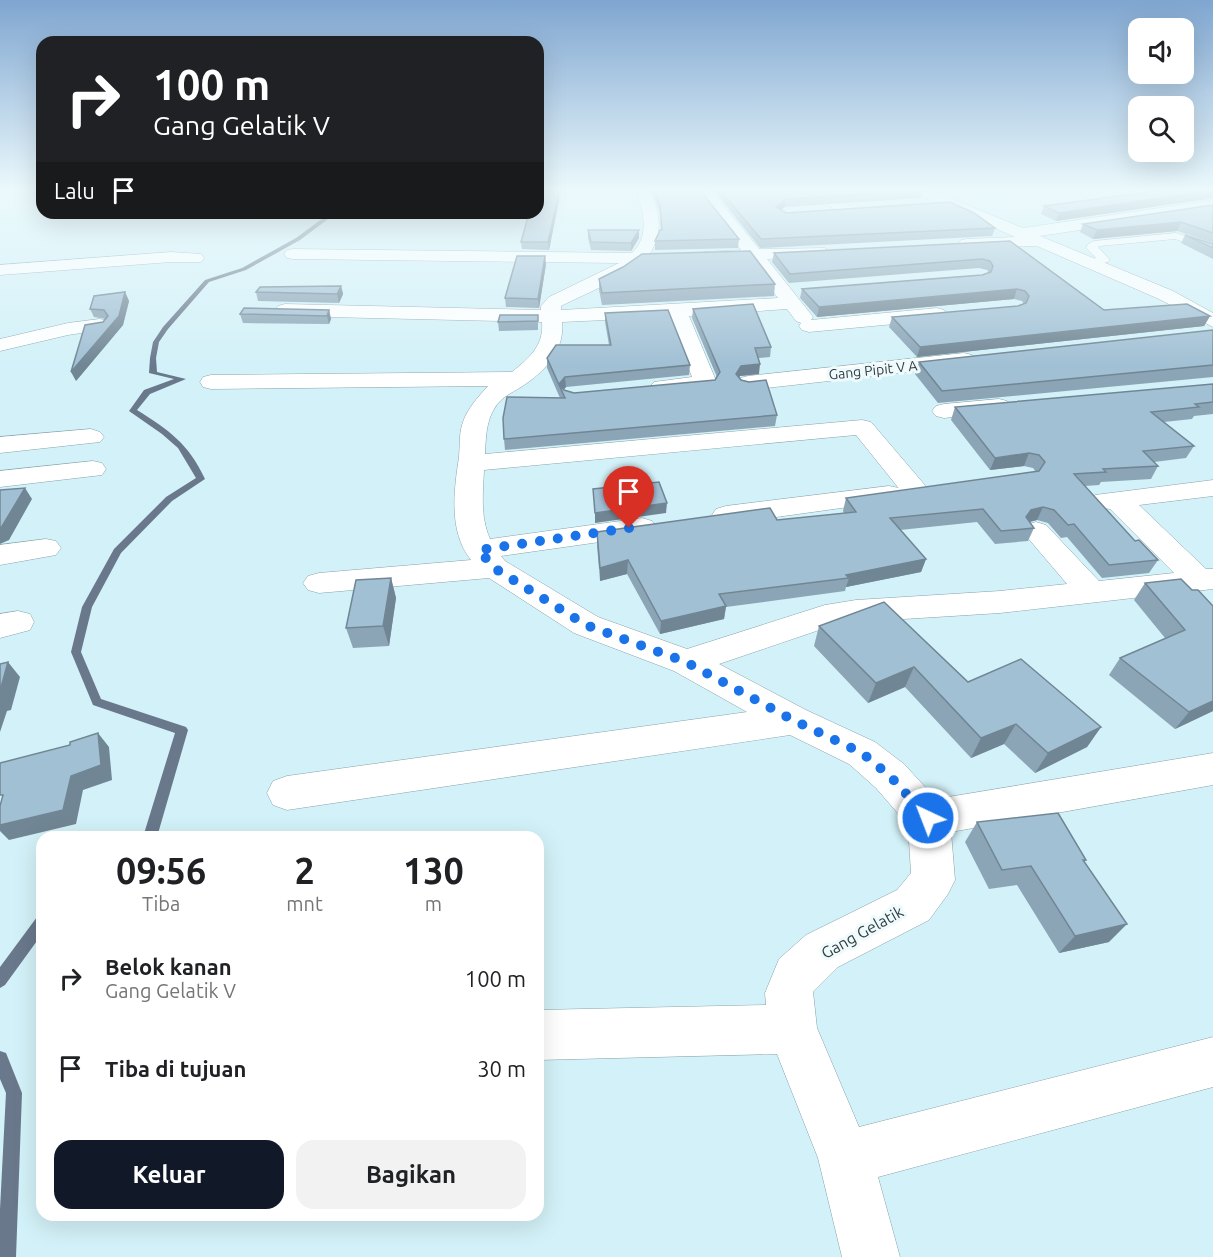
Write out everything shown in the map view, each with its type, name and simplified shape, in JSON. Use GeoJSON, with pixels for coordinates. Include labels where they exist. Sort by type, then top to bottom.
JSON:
{"type":"FeatureCollection","features":[{"type":"Feature","properties":{"kind":"street"},"geometry":{"type":"LineString","coordinates":[[650,258],[651,248]]}},
{"type":"Feature","properties":{"kind":"street"},"geometry":{"type":"LineString","coordinates":[[748,248],[794,294],[809,326],[825,345]]}},
{"type":"Feature","properties":{"kind":"street"},"geometry":{"type":"LineString","coordinates":[[1056,248],[1166,295],[1209,330]]}},
{"type":"Feature","properties":{"kind":"street"},"geometry":{"type":"LineString","coordinates":[[697,256],[838,251]]}},
{"type":"Feature","properties":{"kind":"street"},"geometry":{"type":"LineString","coordinates":[[293,254],[650,258]]}},
{"type":"Feature","properties":{"kind":"street"},"geometry":{"type":"LineString","coordinates":[[0,270],[171,257],[195,258]]}},
{"type":"Feature","properties":{"kind":"street"},"geometry":{"type":"LineString","coordinates":[[650,258],[558,300],[551,306],[553,330],[549,346],[539,361],[518,379],[496,391],[484,405],[474,425],[470,463],[469,522],[487,559],[586,625],[686,662],[793,720],[862,753],[890,776],[928,818],[1213,769]]}},
{"type":"Feature","properties":{"kind":"street"},"geometry":{"type":"LineString","coordinates":[[271,310],[552,316],[677,311],[794,294]]}},
{"type":"Feature","properties":{"kind":"street"},"geometry":{"type":"LineString","coordinates":[[643,389],[706,383],[677,311]]}},
{"type":"Feature","properties":{"kind":"street"},"geometry":{"type":"LineString","coordinates":[[809,326],[957,313]]}},
{"type":"Feature","properties":{"kind":"street"},"geometry":{"type":"LineString","coordinates":[[0,345],[68,329],[100,325]]}},
{"type":"Feature","properties":{"kind":"street","name":"Gang Pipit V A"},"geometry":{"type":"LineString","coordinates":[[748,383],[987,358]]}},
{"type":"Feature","properties":{"kind":"street"},"geometry":{"type":"LineString","coordinates":[[211,382],[518,379]]}},
{"type":"Feature","properties":{"kind":"street"},"geometry":{"type":"LineString","coordinates":[[944,411],[1026,404]]}},
{"type":"Feature","properties":{"kind":"street"},"geometry":{"type":"LineString","coordinates":[[470,463],[859,423],[926,489],[705,518]]}},
{"type":"Feature","properties":{"kind":"street"},"geometry":{"type":"LineString","coordinates":[[0,445],[91,437]]}},
{"type":"Feature","properties":{"kind":"street"},"geometry":{"type":"LineString","coordinates":[[0,478],[93,469]]}},
{"type":"Feature","properties":{"kind":"street"},"geometry":{"type":"LineString","coordinates":[[1206,580],[1111,500],[1213,488]]}},
{"type":"Feature","properties":{"kind":"street"},"geometry":{"type":"LineString","coordinates":[[319,583],[487,559],[671,522]]}},
{"type":"Feature","properties":{"kind":"street"},"geometry":{"type":"LineString","coordinates":[[1036,531],[1092,593]]}},
{"type":"Feature","properties":{"kind":"street"},"geometry":{"type":"LineString","coordinates":[[0,555],[46,548]]}},
{"type":"Feature","properties":{"kind":"street"},"geometry":{"type":"LineString","coordinates":[[686,662],[825,616],[856,611],[945,607],[1206,580]]}},
{"type":"Feature","properties":{"kind":"street"},"geometry":{"type":"LineString","coordinates":[[286,793],[793,720]]}},
{"type":"Feature","properties":{"kind":"street","name":"Gang Gelatik"},"geometry":{"type":"LineString","coordinates":[[871,1257],[845,1158],[792,1029],[789,993],[796,976],[822,951],[913,905],[933,880],[933,853],[928,818]]}},
{"type":"Feature","properties":{"kind":"street"},"geometry":{"type":"LineString","coordinates":[[544,1035],[792,1029]]}},
{"type":"Feature","properties":{"kind":"street"},"geometry":{"type":"LineString","coordinates":[[845,1158],[1213,1062]]}},
{"type":"Feature","properties":{"kind":"lane"},"geometry":{"type":"LineString","coordinates":[[1091,263],[1104,260],[1092,248]]}},
{"type":"Feature","properties":{"kind":"building"},"geometry":{"type":"Polygon","coordinates":[[[879,248],[1019,248],[1104,310],[1187,304],[1210,316],[920,347],[892,317],[1018,306],[1026,303],[1029,296],[1025,291],[1017,289],[819,307],[802,289],[982,275],[991,272],[993,266],[990,261],[982,259],[790,274],[774,253],[879,248]]]}},
{"type":"Feature","properties":{"kind":"building"},"geometry":{"type":"Polygon","coordinates":[[[750,251],[775,284],[602,293],[599,279],[642,254],[750,251]]]}},
{"type":"Feature","properties":{"kind":"building"},"geometry":{"type":"Polygon","coordinates":[[[517,256],[545,256],[538,299],[505,298],[517,256]]]}},
{"type":"Feature","properties":{"kind":"building"},"geometry":{"type":"Polygon","coordinates":[[[341,286],[337,294],[256,292],[260,287],[341,286]]]}},
{"type":"Feature","properties":{"kind":"building"},"geometry":{"type":"Polygon","coordinates":[[[125,292],[119,316],[71,372],[85,325],[103,322],[108,316],[104,310],[90,309],[94,296],[125,292]]]}},
{"type":"Feature","properties":{"kind":"building"},"geometry":{"type":"Polygon","coordinates":[[[753,304],[771,347],[755,348],[760,364],[741,366],[736,374],[741,380],[749,382],[766,380],[777,415],[504,439],[503,418],[507,397],[565,398],[547,358],[556,345],[611,345],[605,313],[668,310],[690,365],[565,377],[559,384],[564,390],[574,393],[715,380],[720,372],[693,309],[753,304]]]}},
{"type":"Feature","properties":{"kind":"building"},"geometry":{"type":"Polygon","coordinates":[[[244,308],[329,310],[327,316],[240,314],[244,308]]]}},
{"type":"Feature","properties":{"kind":"building"},"geometry":{"type":"Polygon","coordinates":[[[500,315],[538,315],[538,321],[498,322],[500,315]]]}},
{"type":"Feature","properties":{"kind":"building"},"geometry":{"type":"Polygon","coordinates":[[[1213,330],[1213,365],[942,391],[919,362],[1213,330]]]}},
{"type":"Feature","properties":{"kind":"building"},"geometry":{"type":"Polygon","coordinates":[[[1213,384],[1213,402],[1195,404],[1199,407],[1151,412],[1194,446],[1143,451],[1158,466],[1103,469],[1106,472],[1074,474],[1135,541],[1139,540],[1158,560],[1109,565],[1074,524],[1068,525],[1054,510],[1043,507],[1031,510],[1026,517],[1034,528],[1001,531],[983,509],[890,518],[926,559],[846,575],[849,578],[719,594],[726,606],[661,621],[628,560],[600,568],[597,532],[770,508],[777,520],[856,512],[846,498],[1039,471],[1045,462],[1039,455],[1029,453],[995,458],[955,407],[1213,384]]]}},
{"type":"Feature","properties":{"kind":"building"},"geometry":{"type":"Polygon","coordinates":[[[659,482],[667,503],[595,513],[593,489],[659,482]]]}},
{"type":"Feature","properties":{"kind":"building"},"geometry":{"type":"Polygon","coordinates":[[[25,488],[1,528],[0,529],[0,490],[25,488]]]}},
{"type":"Feature","properties":{"kind":"building"},"geometry":{"type":"Polygon","coordinates":[[[391,578],[383,626],[346,628],[356,580],[391,578]]]}},
{"type":"Feature","properties":{"kind":"building"},"geometry":{"type":"Polygon","coordinates":[[[1181,579],[1192,590],[1198,590],[1213,606],[1213,701],[1189,712],[1120,658],[1185,630],[1145,583],[1181,579]]]}},
{"type":"Feature","properties":{"kind":"building"},"geometry":{"type":"Polygon","coordinates":[[[884,602],[968,682],[1021,659],[1101,727],[1048,753],[1016,724],[981,738],[914,667],[876,683],[819,626],[884,602]]]}},
{"type":"Feature","properties":{"kind":"building"},"geometry":{"type":"Polygon","coordinates":[[[8,662],[0,691],[0,664],[8,662]]]}},
{"type":"Feature","properties":{"kind":"building"},"geometry":{"type":"Polygon","coordinates":[[[98,733],[101,765],[71,776],[63,810],[0,825],[0,806],[3,795],[0,795],[0,763],[70,745],[70,742],[98,733]]]}},
{"type":"Feature","properties":{"kind":"building"},"geometry":{"type":"Polygon","coordinates":[[[1058,813],[1086,860],[1083,860],[1127,924],[1075,936],[1031,866],[1002,870],[977,822],[1058,813]]]}},
{"type":"Feature","properties":{"kind":"waterway"},"geometry":{"type":"LineString","coordinates":[[152,831],[182,730],[97,702],[76,652],[87,607],[117,551],[169,499],[201,479],[181,446],[165,432],[133,411],[147,392],[182,379],[153,373],[156,342],[165,328],[207,281],[244,269],[282,248]]}},
{"type":"Feature","properties":{"kind":"waterway"},"geometry":{"type":"LineString","coordinates":[[0,980],[36,930]]}},
{"type":"Feature","properties":{"kind":"waterway"},"geometry":{"type":"LineString","coordinates":[[0,1059],[14,1093],[7,1257]]}},
{"type":"Feature","properties":{"kind":"route"},"geometry":{"type":"LineString","coordinates":[[629,528],[479,550],[494,568],[586,625],[686,662],[793,720],[862,753],[890,776],[928,818]]}}]}
